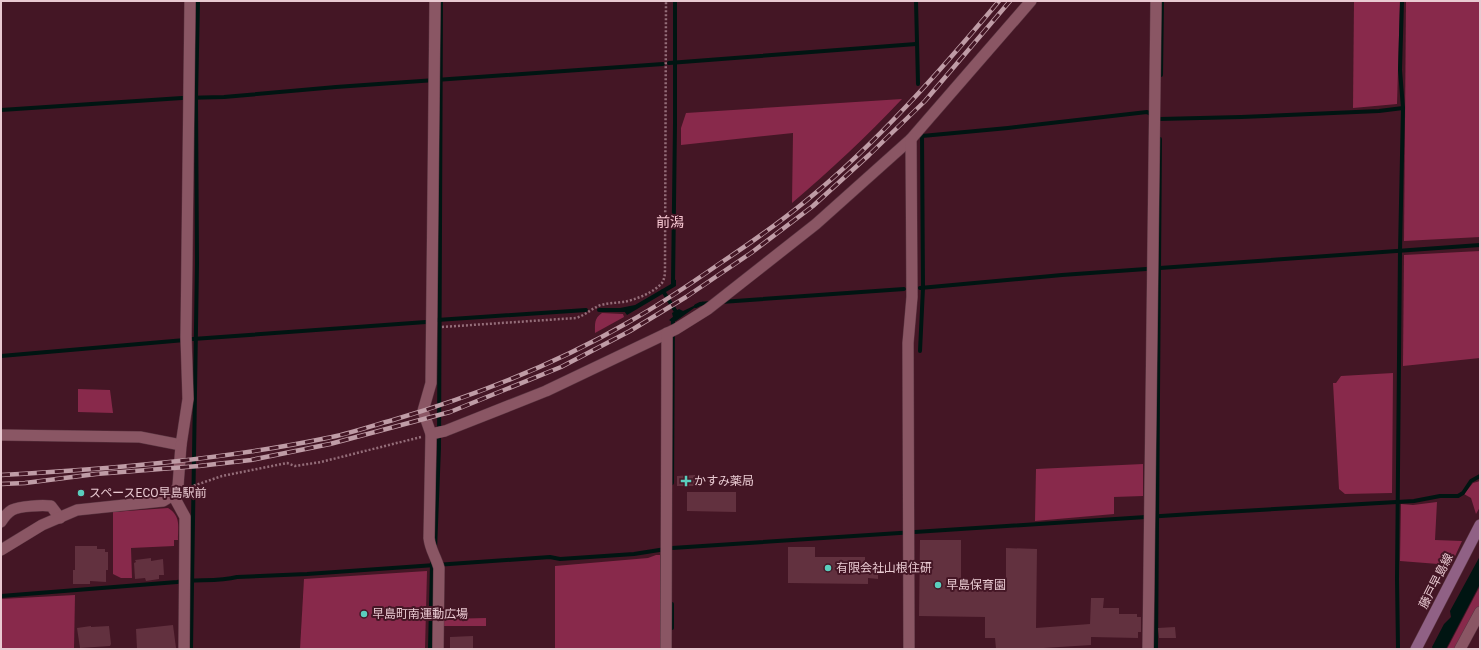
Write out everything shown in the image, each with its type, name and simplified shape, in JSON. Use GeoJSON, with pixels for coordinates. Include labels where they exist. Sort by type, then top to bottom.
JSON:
{"type":"FeatureCollection","features":[{"type":"Feature","properties":{"kind":"main road","name":"藤戸早島線"},"geometry":{"type":"LineString","coordinates":[[1416,649],[1480,525]]}},
{"type":"Feature","properties":{"kind":"street"},"geometry":{"type":"LineString","coordinates":[[1,550],[42,525],[77,510],[163,501],[173,495],[178,486],[181,445],[188,399],[187,340],[190,1]]}},
{"type":"Feature","properties":{"kind":"street"},"geometry":{"type":"LineString","coordinates":[[435,1],[431,383],[422,411],[437,433],[428,538],[436,559],[438,649]]}},
{"type":"Feature","properties":{"kind":"street"},"geometry":{"type":"LineString","coordinates":[[437,433],[546,391],[671,331],[708,309],[816,224],[911,138],[1031,1]]}},
{"type":"Feature","properties":{"kind":"street"},"geometry":{"type":"LineString","coordinates":[[1148,649],[1153,122],[1156,1]]}},
{"type":"Feature","properties":{"kind":"street"},"geometry":{"type":"LineString","coordinates":[[909,649],[908,343],[912,298],[911,138]]}},
{"type":"Feature","properties":{"kind":"street"},"geometry":{"type":"LineString","coordinates":[[666,649],[666,549],[671,331]]}},
{"type":"Feature","properties":{"kind":"street"},"geometry":{"type":"LineString","coordinates":[[1,434],[140,438],[181,445]]}},
{"type":"Feature","properties":{"kind":"street"},"geometry":{"type":"LineString","coordinates":[[173,495],[186,517],[184,649]]}},
{"type":"Feature","properties":{"kind":"street"},"geometry":{"type":"LineString","coordinates":[[1,522],[6,514],[16,508],[45,505],[51,506],[60,518]]}},
{"type":"Feature","properties":{"kind":"street"},"geometry":{"type":"LineString","coordinates":[[1460,649],[1480,612]]}},
{"type":"Feature","properties":{"kind":"path"},"geometry":{"type":"LineString","coordinates":[[442,327],[576,318],[584,316],[603,304],[632,300],[642,296],[657,287],[662,282],[665,276],[666,1]]}},
{"type":"Feature","properties":{"kind":"path"},"geometry":{"type":"LineString","coordinates":[[193,486],[222,476],[287,463],[295,466],[321,462],[437,433]]}},
{"type":"Feature","properties":{"kind":"shaded area"},"geometry":{"type":"Polygon","coordinates":[[[1354,1],[1400,1],[1397,104],[1353,108],[1354,1]]]}},
{"type":"Feature","properties":{"kind":"shaded area"},"geometry":{"type":"Polygon","coordinates":[[[1406,1],[1480,1],[1480,237],[1404,241],[1406,1]]]}},
{"type":"Feature","properties":{"kind":"shaded area"},"geometry":{"type":"Polygon","coordinates":[[[902,99],[821,178],[792,203],[793,133],[681,145],[681,128],[686,113],[902,99]]]}},
{"type":"Feature","properties":{"kind":"shaded area"},"geometry":{"type":"Polygon","coordinates":[[[1480,251],[1480,358],[1403,366],[1404,255],[1480,251]]]}},
{"type":"Feature","properties":{"kind":"shaded area"},"geometry":{"type":"Polygon","coordinates":[[[671,279],[676,280],[676,286],[627,315],[624,311],[620,311],[620,308],[635,305],[671,284],[671,279]]]}},
{"type":"Feature","properties":{"kind":"shaded area"},"geometry":{"type":"Polygon","coordinates":[[[704,301],[676,321],[672,322],[669,320],[673,317],[672,313],[679,309],[683,311],[704,301]]]}},
{"type":"Feature","properties":{"kind":"shaded area"},"geometry":{"type":"Polygon","coordinates":[[[602,313],[623,314],[624,317],[595,333],[596,319],[602,313]]]}},
{"type":"Feature","properties":{"kind":"shaded area"},"geometry":{"type":"Polygon","coordinates":[[[1393,373],[1392,493],[1345,494],[1339,489],[1333,383],[1336,383],[1341,376],[1393,373]]]}},
{"type":"Feature","properties":{"kind":"shaded area"},"geometry":{"type":"Polygon","coordinates":[[[78,389],[110,390],[113,413],[78,412],[78,389]]]}},
{"type":"Feature","properties":{"kind":"shaded area"},"geometry":{"type":"Polygon","coordinates":[[[1143,464],[1143,496],[1114,497],[1114,514],[1035,521],[1036,469],[1143,464]]]}},
{"type":"Feature","properties":{"kind":"shaded area"},"geometry":{"type":"Polygon","coordinates":[[[1480,481],[1480,507],[1476,514],[1471,498],[1464,494],[1473,483],[1480,481]]]}},
{"type":"Feature","properties":{"kind":"shaded area"},"geometry":{"type":"Polygon","coordinates":[[[1437,502],[1435,540],[1462,541],[1451,565],[1400,561],[1401,504],[1413,505],[1437,502]]]}},
{"type":"Feature","properties":{"kind":"shaded area"},"geometry":{"type":"Polygon","coordinates":[[[168,508],[175,514],[178,522],[178,540],[174,540],[174,546],[131,548],[132,578],[121,578],[113,574],[113,512],[168,508]]]}},
{"type":"Feature","properties":{"kind":"shaded area"},"geometry":{"type":"Polygon","coordinates":[[[660,555],[660,649],[555,649],[555,566],[648,558],[660,555]]]}},
{"type":"Feature","properties":{"kind":"shaded area"},"geometry":{"type":"Polygon","coordinates":[[[1480,556],[1480,584],[1446,649],[1433,649],[1432,647],[1444,624],[1451,617],[1450,611],[1480,556]]]}},
{"type":"Feature","properties":{"kind":"shaded area","name":"早島町南運動広場"},"geometry":{"type":"Polygon","coordinates":[[[427,571],[425,649],[300,649],[304,579],[427,571]]]}},
{"type":"Feature","properties":{"kind":"shaded area"},"geometry":{"type":"Polygon","coordinates":[[[1480,586],[1480,608],[1458,649],[1447,649],[1480,586]]]}},
{"type":"Feature","properties":{"kind":"shaded area"},"geometry":{"type":"Polygon","coordinates":[[[75,595],[74,649],[1,649],[1,599],[75,595]]]}},
{"type":"Feature","properties":{"kind":"shaded area"},"geometry":{"type":"Polygon","coordinates":[[[442,617],[446,619],[486,618],[486,626],[442,626],[442,617]]]}},
{"type":"Feature","properties":{"kind":"building"},"geometry":{"type":"Polygon","coordinates":[[[695,475],[696,486],[677,486],[677,476],[695,475]]]}},
{"type":"Feature","properties":{"kind":"building"},"geometry":{"type":"Polygon","coordinates":[[[687,492],[736,492],[736,512],[687,511],[687,492]]]}},
{"type":"Feature","properties":{"kind":"building"},"geometry":{"type":"Polygon","coordinates":[[[920,540],[961,540],[961,588],[1006,588],[1006,548],[1037,549],[1036,628],[1090,624],[1091,598],[1104,598],[1103,608],[1119,608],[1119,614],[1137,614],[1137,617],[1141,617],[1141,632],[1138,632],[1138,638],[1091,637],[1091,645],[1028,649],[996,649],[995,638],[985,638],[985,617],[919,616],[920,540]]]}},
{"type":"Feature","properties":{"kind":"building"},"geometry":{"type":"Polygon","coordinates":[[[75,546],[97,546],[97,549],[105,549],[105,552],[108,552],[106,582],[90,581],[90,584],[73,584],[73,570],[75,570],[75,546]]]}},
{"type":"Feature","properties":{"kind":"building"},"geometry":{"type":"Polygon","coordinates":[[[788,547],[815,547],[815,557],[865,557],[865,563],[878,563],[878,579],[868,578],[868,584],[788,583],[788,547]]]}},
{"type":"Feature","properties":{"kind":"building"},"geometry":{"type":"Polygon","coordinates":[[[151,558],[151,561],[163,559],[164,575],[159,575],[159,579],[146,581],[145,578],[135,579],[135,560],[151,558]]]}},
{"type":"Feature","properties":{"kind":"building"},"geometry":{"type":"Polygon","coordinates":[[[173,625],[176,648],[137,649],[136,629],[173,625]]]}},
{"type":"Feature","properties":{"kind":"building"},"geometry":{"type":"Polygon","coordinates":[[[109,626],[110,646],[80,648],[77,628],[109,626]]]}},
{"type":"Feature","properties":{"kind":"building"},"geometry":{"type":"Polygon","coordinates":[[[1175,627],[1176,638],[1159,638],[1158,628],[1175,627]]]}},
{"type":"Feature","properties":{"kind":"building"},"geometry":{"type":"Polygon","coordinates":[[[473,636],[473,649],[450,649],[450,637],[473,636]]]}},
{"type":"Feature","properties":{"kind":"waterway"},"geometry":{"type":"LineString","coordinates":[[191,649],[197,263],[196,98],[198,1]]}},
{"type":"Feature","properties":{"kind":"waterway"},"geometry":{"type":"LineString","coordinates":[[435,550],[439,448],[441,1]]}},
{"type":"Feature","properties":{"kind":"waterway"},"geometry":{"type":"LineString","coordinates":[[673,284],[675,1]]}},
{"type":"Feature","properties":{"kind":"waterway"},"geometry":{"type":"LineString","coordinates":[[916,1],[918,84]]}},
{"type":"Feature","properties":{"kind":"waterway"},"geometry":{"type":"LineString","coordinates":[[1161,75],[1162,1]]}},
{"type":"Feature","properties":{"kind":"waterway"},"geometry":{"type":"LineString","coordinates":[[1398,649],[1397,579],[1400,251],[1403,108],[1400,70],[1402,1]]}},
{"type":"Feature","properties":{"kind":"waterway"},"geometry":{"type":"LineString","coordinates":[[669,63],[916,44]]}},
{"type":"Feature","properties":{"kind":"waterway"},"geometry":{"type":"LineString","coordinates":[[1,110],[182,98],[224,97],[336,87],[663,64]]}},
{"type":"Feature","properties":{"kind":"waterway"},"geometry":{"type":"LineString","coordinates":[[922,136],[1147,112],[1160,119],[1379,111],[1403,108]]}},
{"type":"Feature","properties":{"kind":"waterway"},"geometry":{"type":"LineString","coordinates":[[920,351],[923,288],[922,134]]}},
{"type":"Feature","properties":{"kind":"waterway"},"geometry":{"type":"LineString","coordinates":[[1156,649],[1160,139]]}},
{"type":"Feature","properties":{"kind":"waterway"},"geometry":{"type":"LineString","coordinates":[[920,288],[1062,275],[1480,245]]}},
{"type":"Feature","properties":{"kind":"waterway"},"geometry":{"type":"LineString","coordinates":[[721,302],[904,289]]}},
{"type":"Feature","properties":{"kind":"waterway"},"geometry":{"type":"LineString","coordinates":[[663,291],[678,315]]}},
{"type":"Feature","properties":{"kind":"waterway"},"geometry":{"type":"LineString","coordinates":[[696,306],[710,303]]}},
{"type":"Feature","properties":{"kind":"waterway"},"geometry":{"type":"LineString","coordinates":[[437,320],[586,310]]}},
{"type":"Feature","properties":{"kind":"waterway"},"geometry":{"type":"LineString","coordinates":[[599,310],[625,310]]}},
{"type":"Feature","properties":{"kind":"waterway"},"geometry":{"type":"LineString","coordinates":[[672,483],[674,319]]}},
{"type":"Feature","properties":{"kind":"waterway"},"geometry":{"type":"LineString","coordinates":[[193,339],[426,322]]}},
{"type":"Feature","properties":{"kind":"waterway"},"geometry":{"type":"LineString","coordinates":[[1,356],[185,340]]}},
{"type":"Feature","properties":{"kind":"waterway"},"geometry":{"type":"LineString","coordinates":[[1,596],[185,581],[230,579],[237,577],[307,574],[550,557],[560,559],[634,554],[672,548],[1414,501],[1440,496],[1458,496],[1463,493],[1471,481],[1480,476]]}},
{"type":"Feature","properties":{"kind":"waterway"},"geometry":{"type":"LineString","coordinates":[[430,649],[432,563]]}},
{"type":"Feature","properties":{"kind":"waterway"},"geometry":{"type":"LineString","coordinates":[[672,604],[672,628]]}},
{"type":"Feature","properties":{"kind":"railway"},"geometry":{"type":"LineString","coordinates":[[1,475],[83,470],[206,458],[287,446],[352,432],[423,411],[483,390],[542,366],[627,323],[674,295],[786,217],[833,178],[908,105],[999,1]]}},
{"type":"Feature","properties":{"kind":"railway"},"geometry":{"type":"LineString","coordinates":[[1,484],[25,483],[96,474],[199,466],[251,460],[330,444],[450,412],[561,367],[630,331],[686,297],[751,253],[813,206],[925,101],[1010,1]]}},
{"type":"Feature","properties":{"kind":"place","name":"かすみ薬局"},"geometry":{"type":"Point","coordinates":[686,481]}},
{"type":"Feature","properties":{"kind":"place","name":"スペースECO早島駅前"},"geometry":{"type":"Point","coordinates":[81,493]}},
{"type":"Feature","properties":{"kind":"place","name":"有限会社山根住研"},"geometry":{"type":"Point","coordinates":[828,568]}},
{"type":"Feature","properties":{"kind":"place","name":"早島保育園"},"geometry":{"type":"Point","coordinates":[938,585]}},
{"type":"Feature","properties":{"kind":"place","name":"早島町南運動広場"},"geometry":{"type":"Point","coordinates":[364,614]}},
{"type":"Feature","properties":{"kind":"district","name":"前潟"},"geometry":{"type":"Point","coordinates":[670,222]}}]}
